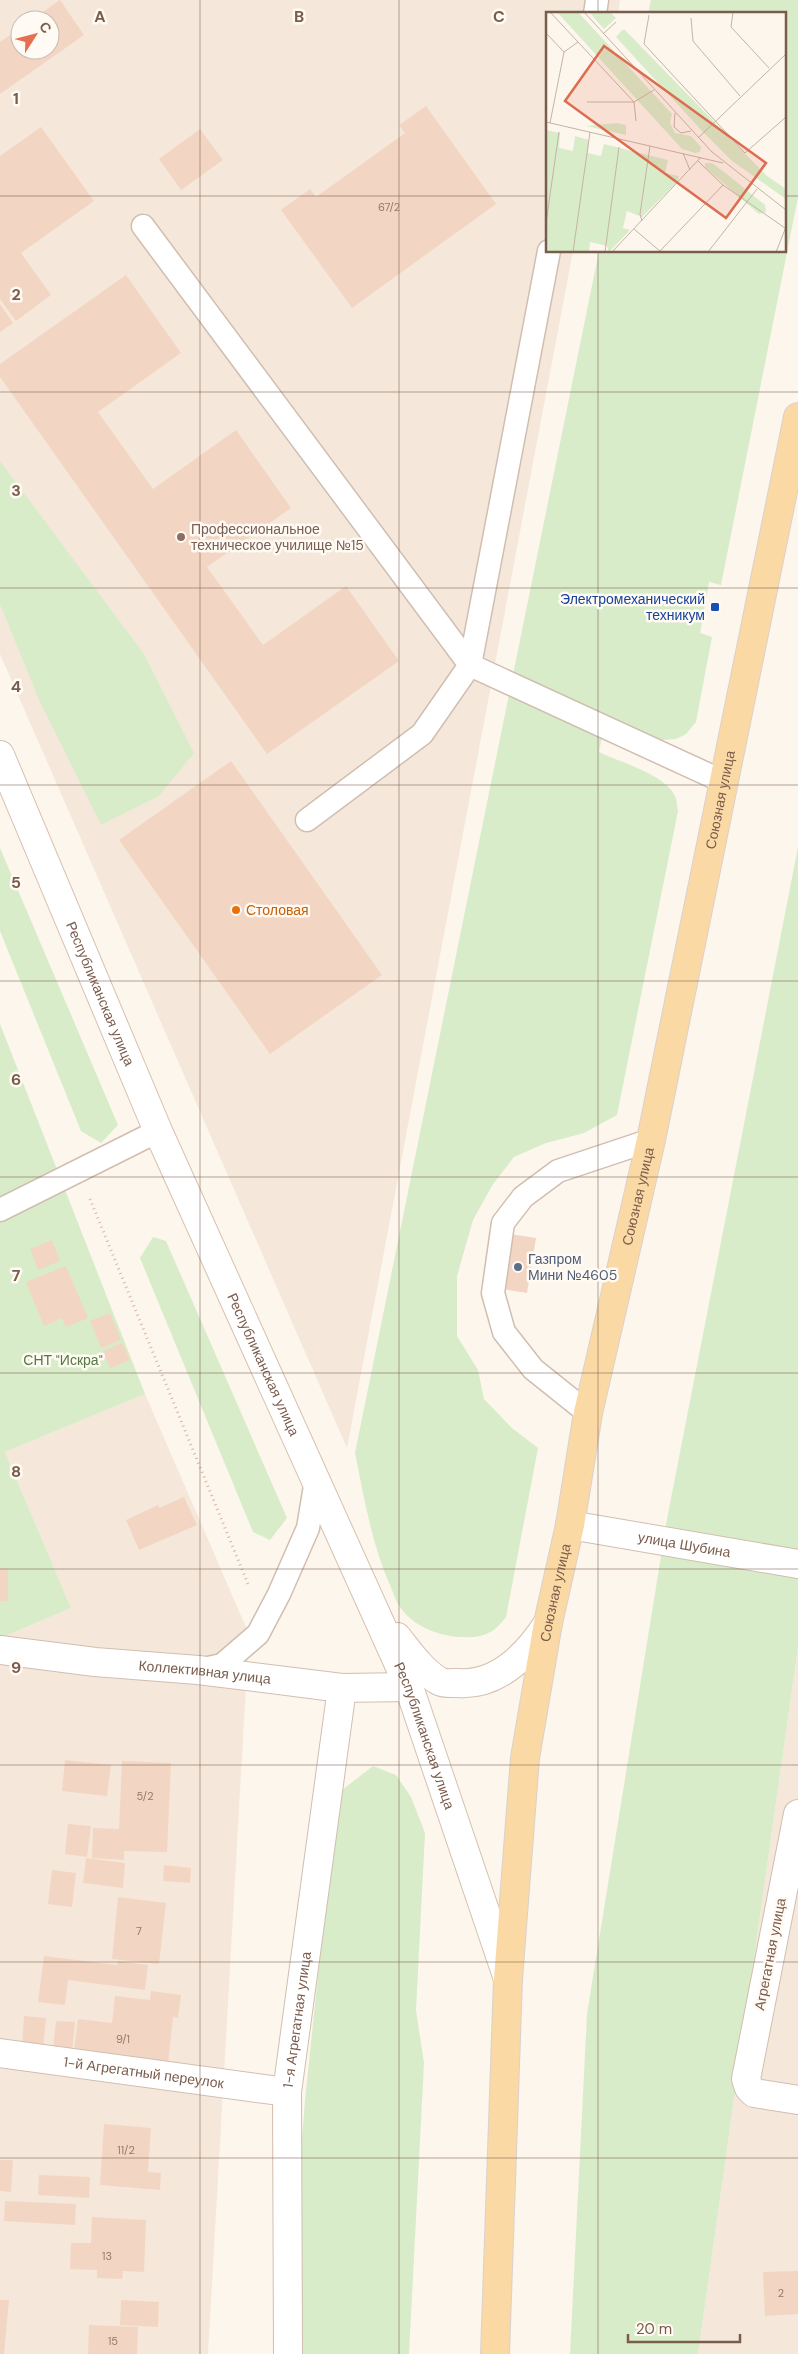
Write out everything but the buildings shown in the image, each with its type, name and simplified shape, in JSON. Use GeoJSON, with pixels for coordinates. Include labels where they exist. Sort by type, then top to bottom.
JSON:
{"type":"FeatureCollection","features":[{"type":"Feature","properties":{"kind":"main road","name":"Союзная улица"},"geometry":{"type":"LineString","coordinates":[[508,1979],[524,1758],[548,1623],[570,1525],[588,1413],[650,1140],[798,417]]}},
{"type":"Feature","properties":{"kind":"main road"},"geometry":{"type":"LineString","coordinates":[[494,2354],[508,1979]]}},
{"type":"Feature","properties":{"kind":"street","name":"Республиканская улица"},"geometry":{"type":"LineString","coordinates":[[0,755],[158,1131],[410,1687],[508,1979]]}},
{"type":"Feature","properties":{"kind":"street","name":"улица Шубина"},"geometry":{"type":"LineString","coordinates":[[570,1525],[798,1564]]}},
{"type":"Feature","properties":{"kind":"street"},"geometry":{"type":"LineString","coordinates":[[371,1602],[418,1663],[440,1682],[469,1684],[494,1677],[517,1661],[534,1645],[548,1623]]}},
{"type":"Feature","properties":{"kind":"street","name":"Коллективная улица"},"geometry":{"type":"LineString","coordinates":[[0,1650],[95,1662],[198,1670],[342,1688],[410,1687]]}},
{"type":"Feature","properties":{"kind":"street","name":"1-я Агрегатная улица"},"geometry":{"type":"LineString","coordinates":[[288,2354],[287,2092],[342,1688]]}},
{"type":"Feature","properties":{"kind":"street","name":"Агрегатная улица"},"geometry":{"type":"LineString","coordinates":[[798,1814],[746,2079],[749,2088],[754,2093],[798,2100]]}},
{"type":"Feature","properties":{"kind":"street","name":"1-й Агрегатный переулок"},"geometry":{"type":"LineString","coordinates":[[0,2053],[287,2092]]}},
{"type":"Feature","properties":{"kind":"lane"},"geometry":{"type":"LineString","coordinates":[[143,226],[470,665],[722,781]]}},
{"type":"Feature","properties":{"kind":"lane"},"geometry":{"type":"LineString","coordinates":[[307,820],[422,734],[470,665],[549,252]]}},
{"type":"Feature","properties":{"kind":"lane"},"geometry":{"type":"LineString","coordinates":[[0,1210],[158,1131]]}},
{"type":"Feature","properties":{"kind":"lane"},"geometry":{"type":"LineString","coordinates":[[588,1413],[533,1368],[504,1332],[493,1293],[503,1224],[523,1197],[558,1171],[650,1140]]}},
{"type":"Feature","properties":{"kind":"lane"},"geometry":{"type":"LineString","coordinates":[[198,1670],[222,1665],[258,1634],[279,1594],[308,1528],[316,1480]]}},
{"type":"Feature","properties":{"kind":"path"},"geometry":{"type":"LineString","coordinates":[[78,1171],[264,1623]]}},
{"type":"Feature","properties":{"kind":"shaded area"},"geometry":{"type":"Polygon","coordinates":[[[0,0],[620,0],[618,12],[546,12],[546,252],[573,252],[347,1448],[0,654],[0,0]]]}},
{"type":"Feature","properties":{"kind":"shaded area"},"geometry":{"type":"Polygon","coordinates":[[[145,1394],[249,1634],[208,2354],[0,2354],[0,1656],[3,1637],[71,1608],[5,1452],[145,1394]]]}},
{"type":"Feature","properties":{"kind":"shaded area"},"geometry":{"type":"Polygon","coordinates":[[[798,1647],[798,2354],[698,2354],[798,1647]]]}},
{"type":"Feature","properties":{"kind":"green space"},"geometry":{"type":"Polygon","coordinates":[[[651,0],[798,0],[798,197],[721,585],[709,582],[700,633],[712,637],[696,722],[686,734],[676,739],[662,740],[606,716],[599,752],[662,781],[675,796],[678,811],[617,1115],[584,1133],[546,1143],[514,1157],[493,1184],[473,1220],[457,1276],[457,1336],[478,1370],[484,1399],[512,1428],[538,1448],[506,1617],[491,1632],[480,1636],[460,1637],[443,1635],[427,1629],[412,1620],[405,1614],[397,1601],[383,1567],[373,1535],[355,1453],[599,252],[786,252],[786,12],[648,12],[651,0]]]}},
{"type":"Feature","properties":{"kind":"green space"},"geometry":{"type":"Polygon","coordinates":[[[0,461],[144,654],[194,753],[159,796],[101,825],[39,700],[0,604],[0,461]]]}},
{"type":"Feature","properties":{"kind":"green space"},"geometry":{"type":"Polygon","coordinates":[[[798,847],[798,1647],[698,2354],[570,2354],[587,2014],[667,1519],[798,847]]]}},
{"type":"Feature","properties":{"kind":"green space"},"geometry":{"type":"Polygon","coordinates":[[[0,848],[118,1125],[101,1143],[81,1131],[0,931],[0,848]]]}},
{"type":"Feature","properties":{"kind":"green space","name":"СНТ \"Искра\""},"geometry":{"type":"Polygon","coordinates":[[[0,1024],[145,1394],[5,1452],[71,1608],[3,1637],[0,1637],[0,1024]]]}},
{"type":"Feature","properties":{"kind":"green space"},"geometry":{"type":"Polygon","coordinates":[[[153,1237],[166,1241],[287,1518],[270,1540],[253,1532],[140,1258],[153,1237]]]}},
{"type":"Feature","properties":{"kind":"green space"},"geometry":{"type":"Polygon","coordinates":[[[373,1766],[396,1775],[411,1797],[425,1833],[416,2010],[424,2063],[409,2354],[286,2354],[305,2100],[337,1794],[373,1766]]]}},
{"type":"Feature","properties":{"kind":"place","name":"Профессиональное техническое училище №15"},"geometry":{"type":"Point","coordinates":[181,537]}},
{"type":"Feature","properties":{"kind":"place","name":"Электромеханический техникум"},"geometry":{"type":"Point","coordinates":[715,607]}},
{"type":"Feature","properties":{"kind":"place","name":"Столовая"},"geometry":{"type":"Point","coordinates":[236,910]}},
{"type":"Feature","properties":{"kind":"place","name":"Газпром Мини №4605"},"geometry":{"type":"Point","coordinates":[518,1267]}}]}
